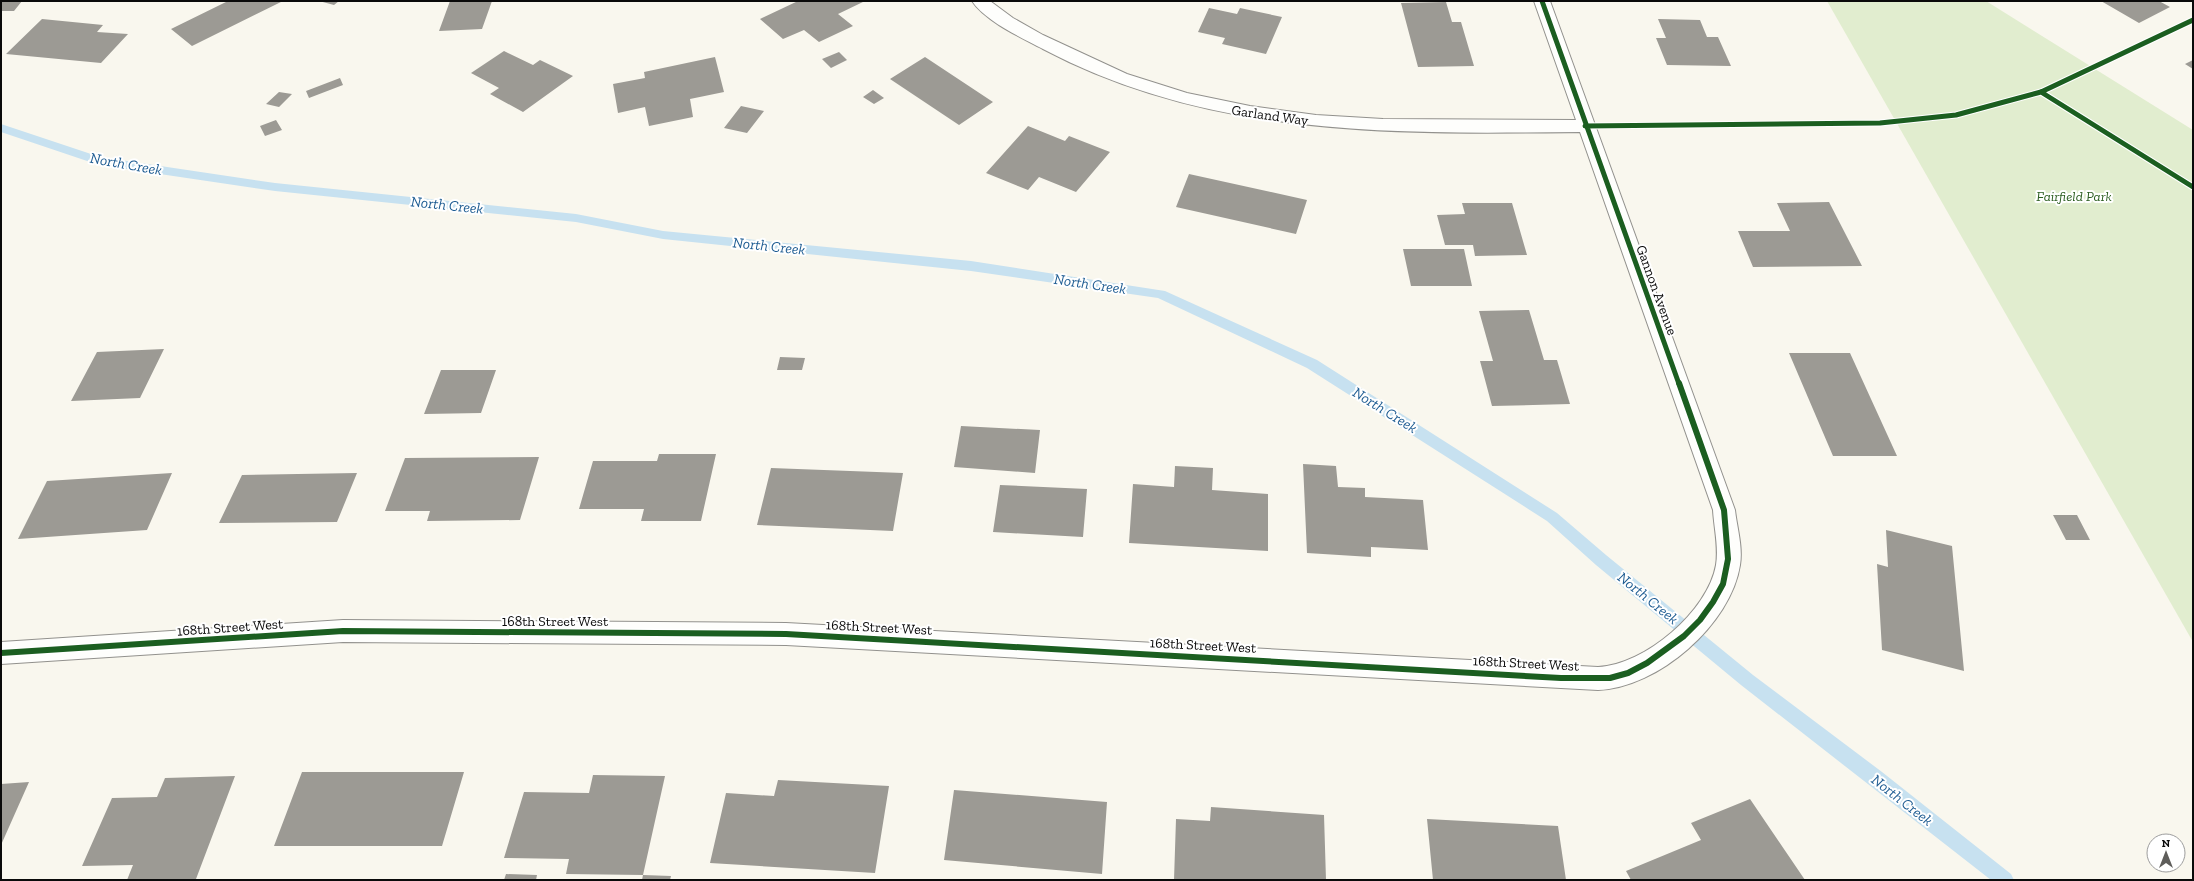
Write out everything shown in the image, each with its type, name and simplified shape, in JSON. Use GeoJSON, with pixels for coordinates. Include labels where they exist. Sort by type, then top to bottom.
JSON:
{"type":"FeatureCollection","features":[{"type":"Feature","properties":{"kind":"street","name":"Garland Way"},"geometry":{"type":"LineString","coordinates":[[980,1],[1034,37],[1084,64],[1157,91],[1226,108],[1295,119],[1397,127],[1586,126]]}},
{"type":"Feature","properties":{"kind":"street","name":"Gannon Avenue"},"geometry":{"type":"LineString","coordinates":[[1542,1],[1724,510],[1728,565],[1720,589]]}},
{"type":"Feature","properties":{"kind":"street","name":"168th Street West"},"geometry":{"type":"LineString","coordinates":[[1,653],[343,632],[778,634],[1561,678],[1609,678],[1650,663],[1672,646],[1699,619],[1720,589]]}},
{"type":"Feature","properties":{"kind":"green space","name":"Fairfield Park"},"geometry":{"type":"Polygon","coordinates":[[[1827,1],[1986,1],[2193,130],[2193,642],[1827,1]]]}},
{"type":"Feature","properties":{"kind":"building"},"geometry":{"type":"Polygon","coordinates":[[[1,1],[22,1],[14,11],[1,11],[1,1]]]}},
{"type":"Feature","properties":{"kind":"building"},"geometry":{"type":"Polygon","coordinates":[[[228,1],[283,1],[192,46],[171,29],[228,1]]]}},
{"type":"Feature","properties":{"kind":"building"},"geometry":{"type":"Polygon","coordinates":[[[319,1],[339,1],[334,5],[319,1]]]}},
{"type":"Feature","properties":{"kind":"building"},"geometry":{"type":"Polygon","coordinates":[[[450,1],[492,1],[482,29],[439,31],[450,1]]]}},
{"type":"Feature","properties":{"kind":"building"},"geometry":{"type":"Polygon","coordinates":[[[798,1],[865,1],[838,14],[853,26],[819,42],[804,30],[783,39],[760,19],[798,1]]]}},
{"type":"Feature","properties":{"kind":"building"},"geometry":{"type":"Polygon","coordinates":[[[2101,1],[2159,1],[2170,7],[2139,23],[2101,1]]]}},
{"type":"Feature","properties":{"kind":"building"},"geometry":{"type":"Polygon","coordinates":[[[1446,2],[1452,22],[1461,22],[1474,66],[1418,67],[1401,3],[1446,2]]]}},
{"type":"Feature","properties":{"kind":"building"},"geometry":{"type":"Polygon","coordinates":[[[1209,8],[1237,14],[1240,8],[1282,17],[1266,54],[1222,44],[1225,38],[1198,32],[1209,8]]]}},
{"type":"Feature","properties":{"kind":"building"},"geometry":{"type":"Polygon","coordinates":[[[42,19],[103,25],[97,32],[128,34],[101,63],[6,54],[42,19]]]}},
{"type":"Feature","properties":{"kind":"building"},"geometry":{"type":"Polygon","coordinates":[[[1658,19],[1700,20],[1707,37],[1718,37],[1731,66],[1667,65],[1656,38],[1666,38],[1658,19]]]}},
{"type":"Feature","properties":{"kind":"building"},"geometry":{"type":"Polygon","coordinates":[[[504,51],[533,65],[540,60],[573,76],[523,112],[490,94],[499,88],[471,73],[504,51]]]}},
{"type":"Feature","properties":{"kind":"building"},"geometry":{"type":"Polygon","coordinates":[[[839,52],[847,60],[831,68],[822,59],[839,52]]]}},
{"type":"Feature","properties":{"kind":"building"},"geometry":{"type":"Polygon","coordinates":[[[715,57],[724,92],[690,99],[693,117],[649,126],[645,107],[618,113],[613,84],[645,78],[644,72],[715,57]]]}},
{"type":"Feature","properties":{"kind":"building"},"geometry":{"type":"Polygon","coordinates":[[[925,57],[993,102],[959,125],[890,79],[925,57]]]}},
{"type":"Feature","properties":{"kind":"building"},"geometry":{"type":"Polygon","coordinates":[[[2193,60],[2193,69],[2185,64],[2193,60]]]}},
{"type":"Feature","properties":{"kind":"building"},"geometry":{"type":"Polygon","coordinates":[[[340,78],[343,85],[309,98],[306,91],[340,78]]]}},
{"type":"Feature","properties":{"kind":"building"},"geometry":{"type":"Polygon","coordinates":[[[873,90],[884,98],[874,104],[863,97],[873,90]]]}},
{"type":"Feature","properties":{"kind":"building"},"geometry":{"type":"Polygon","coordinates":[[[279,92],[292,94],[279,107],[266,104],[279,92]]]}},
{"type":"Feature","properties":{"kind":"building"},"geometry":{"type":"Polygon","coordinates":[[[741,106],[764,111],[747,133],[724,128],[741,106]]]}},
{"type":"Feature","properties":{"kind":"building"},"geometry":{"type":"Polygon","coordinates":[[[276,120],[282,130],[265,136],[260,126],[276,120]]]}},
{"type":"Feature","properties":{"kind":"building"},"geometry":{"type":"Polygon","coordinates":[[[1028,126],[1065,141],[1069,136],[1110,152],[1076,192],[1039,177],[1028,190],[986,173],[1028,126]]]}},
{"type":"Feature","properties":{"kind":"building"},"geometry":{"type":"Polygon","coordinates":[[[1189,174],[1307,200],[1296,234],[1176,207],[1189,174]]]}},
{"type":"Feature","properties":{"kind":"building"},"geometry":{"type":"Polygon","coordinates":[[[1829,202],[1862,266],[1753,267],[1738,231],[1790,231],[1777,203],[1829,202]]]}},
{"type":"Feature","properties":{"kind":"building"},"geometry":{"type":"Polygon","coordinates":[[[1462,203],[1512,203],[1527,255],[1475,256],[1473,245],[1445,245],[1437,215],[1465,214],[1462,203]]]}},
{"type":"Feature","properties":{"kind":"building"},"geometry":{"type":"Polygon","coordinates":[[[1403,249],[1464,249],[1472,286],[1411,286],[1403,249]]]}},
{"type":"Feature","properties":{"kind":"building"},"geometry":{"type":"Polygon","coordinates":[[[1529,310],[1544,360],[1557,360],[1570,404],[1492,406],[1480,361],[1493,361],[1479,311],[1529,310]]]}},
{"type":"Feature","properties":{"kind":"building"},"geometry":{"type":"Polygon","coordinates":[[[164,349],[140,398],[71,401],[97,352],[164,349]]]}},
{"type":"Feature","properties":{"kind":"building"},"geometry":{"type":"Polygon","coordinates":[[[1789,353],[1850,353],[1897,456],[1833,456],[1789,353]]]}},
{"type":"Feature","properties":{"kind":"building"},"geometry":{"type":"Polygon","coordinates":[[[780,357],[805,358],[802,370],[777,370],[780,357]]]}},
{"type":"Feature","properties":{"kind":"building"},"geometry":{"type":"Polygon","coordinates":[[[441,370],[496,370],[481,413],[424,414],[441,370]]]}},
{"type":"Feature","properties":{"kind":"building"},"geometry":{"type":"Polygon","coordinates":[[[961,426],[1040,430],[1035,473],[954,467],[961,426]]]}},
{"type":"Feature","properties":{"kind":"building"},"geometry":{"type":"Polygon","coordinates":[[[659,454],[716,454],[701,521],[641,521],[644,509],[579,509],[593,461],[657,461],[659,454]]]}},
{"type":"Feature","properties":{"kind":"building"},"geometry":{"type":"Polygon","coordinates":[[[539,457],[520,520],[427,521],[430,511],[385,511],[405,458],[539,457]]]}},
{"type":"Feature","properties":{"kind":"building"},"geometry":{"type":"Polygon","coordinates":[[[1303,464],[1336,466],[1338,487],[1365,488],[1365,497],[1423,500],[1428,550],[1371,547],[1371,557],[1307,553],[1303,464]]]}},
{"type":"Feature","properties":{"kind":"building"},"geometry":{"type":"Polygon","coordinates":[[[1175,466],[1213,468],[1212,490],[1268,494],[1268,551],[1129,543],[1133,484],[1174,487],[1175,466]]]}},
{"type":"Feature","properties":{"kind":"building"},"geometry":{"type":"Polygon","coordinates":[[[771,468],[903,473],[893,531],[757,525],[771,468]]]}},
{"type":"Feature","properties":{"kind":"building"},"geometry":{"type":"Polygon","coordinates":[[[172,473],[147,530],[18,539],[47,481],[172,473]]]}},
{"type":"Feature","properties":{"kind":"building"},"geometry":{"type":"Polygon","coordinates":[[[357,473],[337,522],[219,523],[242,475],[357,473]]]}},
{"type":"Feature","properties":{"kind":"building"},"geometry":{"type":"Polygon","coordinates":[[[1000,485],[1087,489],[1083,537],[993,532],[1000,485]]]}},
{"type":"Feature","properties":{"kind":"building"},"geometry":{"type":"Polygon","coordinates":[[[2053,515],[2077,515],[2090,540],[2066,540],[2053,515]]]}},
{"type":"Feature","properties":{"kind":"building"},"geometry":{"type":"Polygon","coordinates":[[[1886,530],[1952,546],[1964,671],[1882,650],[1877,564],[1888,567],[1886,530]]]}},
{"type":"Feature","properties":{"kind":"building"},"geometry":{"type":"Polygon","coordinates":[[[302,772],[464,772],[442,846],[274,846],[302,772]]]}},
{"type":"Feature","properties":{"kind":"building"},"geometry":{"type":"Polygon","coordinates":[[[593,775],[665,776],[643,875],[566,874],[569,859],[504,858],[524,792],[589,793],[593,775]]]}},
{"type":"Feature","properties":{"kind":"building"},"geometry":{"type":"Polygon","coordinates":[[[235,776],[196,879],[127,880],[133,865],[82,866],[112,798],[157,797],[165,778],[235,776]]]}},
{"type":"Feature","properties":{"kind":"building"},"geometry":{"type":"Polygon","coordinates":[[[778,780],[889,786],[875,873],[710,863],[726,793],[774,796],[778,780]]]}},
{"type":"Feature","properties":{"kind":"building"},"geometry":{"type":"Polygon","coordinates":[[[29,782],[1,845],[1,784],[29,782]]]}},
{"type":"Feature","properties":{"kind":"building"},"geometry":{"type":"Polygon","coordinates":[[[954,790],[1107,802],[1102,874],[944,860],[954,790]]]}},
{"type":"Feature","properties":{"kind":"building"},"geometry":{"type":"Polygon","coordinates":[[[1750,799],[1805,880],[1631,880],[1626,871],[1701,840],[1691,823],[1750,799]]]}},
{"type":"Feature","properties":{"kind":"building"},"geometry":{"type":"Polygon","coordinates":[[[1211,807],[1324,815],[1326,880],[1174,880],[1176,819],[1210,821],[1211,807]]]}},
{"type":"Feature","properties":{"kind":"building"},"geometry":{"type":"Polygon","coordinates":[[[1427,819],[1558,826],[1566,880],[1433,880],[1427,819]]]}},
{"type":"Feature","properties":{"kind":"building"},"geometry":{"type":"Polygon","coordinates":[[[506,874],[537,875],[536,880],[504,880],[506,874]]]}},
{"type":"Feature","properties":{"kind":"building"},"geometry":{"type":"Polygon","coordinates":[[[643,875],[671,876],[670,880],[642,880],[643,875]]]}},
{"type":"Feature","properties":{"kind":"waterway","name":"North Creek"},"geometry":{"type":"LineString","coordinates":[[1,128],[99,161],[275,187],[576,218],[663,235],[971,266],[1160,294],[1312,364],[1552,517],[1601,560],[1747,680],[1876,778],[2005,880]]}},
{"type":"Feature","properties":{"kind":"cycle path"},"geometry":{"type":"LineString","coordinates":[[1,653],[343,631],[786,634],[1561,678],[1604,679],[1628,673],[1666,651],[1684,636],[1700,620],[1713,602],[1723,584],[1728,565],[1728,545],[1724,510],[1542,1]]}},
{"type":"Feature","properties":{"kind":"cycle path"},"geometry":{"type":"LineString","coordinates":[[1585,126],[1880,123],[1956,115],[2041,92],[2193,20]]}},
{"type":"Feature","properties":{"kind":"cycle path"},"geometry":{"type":"LineString","coordinates":[[2041,92],[2193,187]]}}]}
